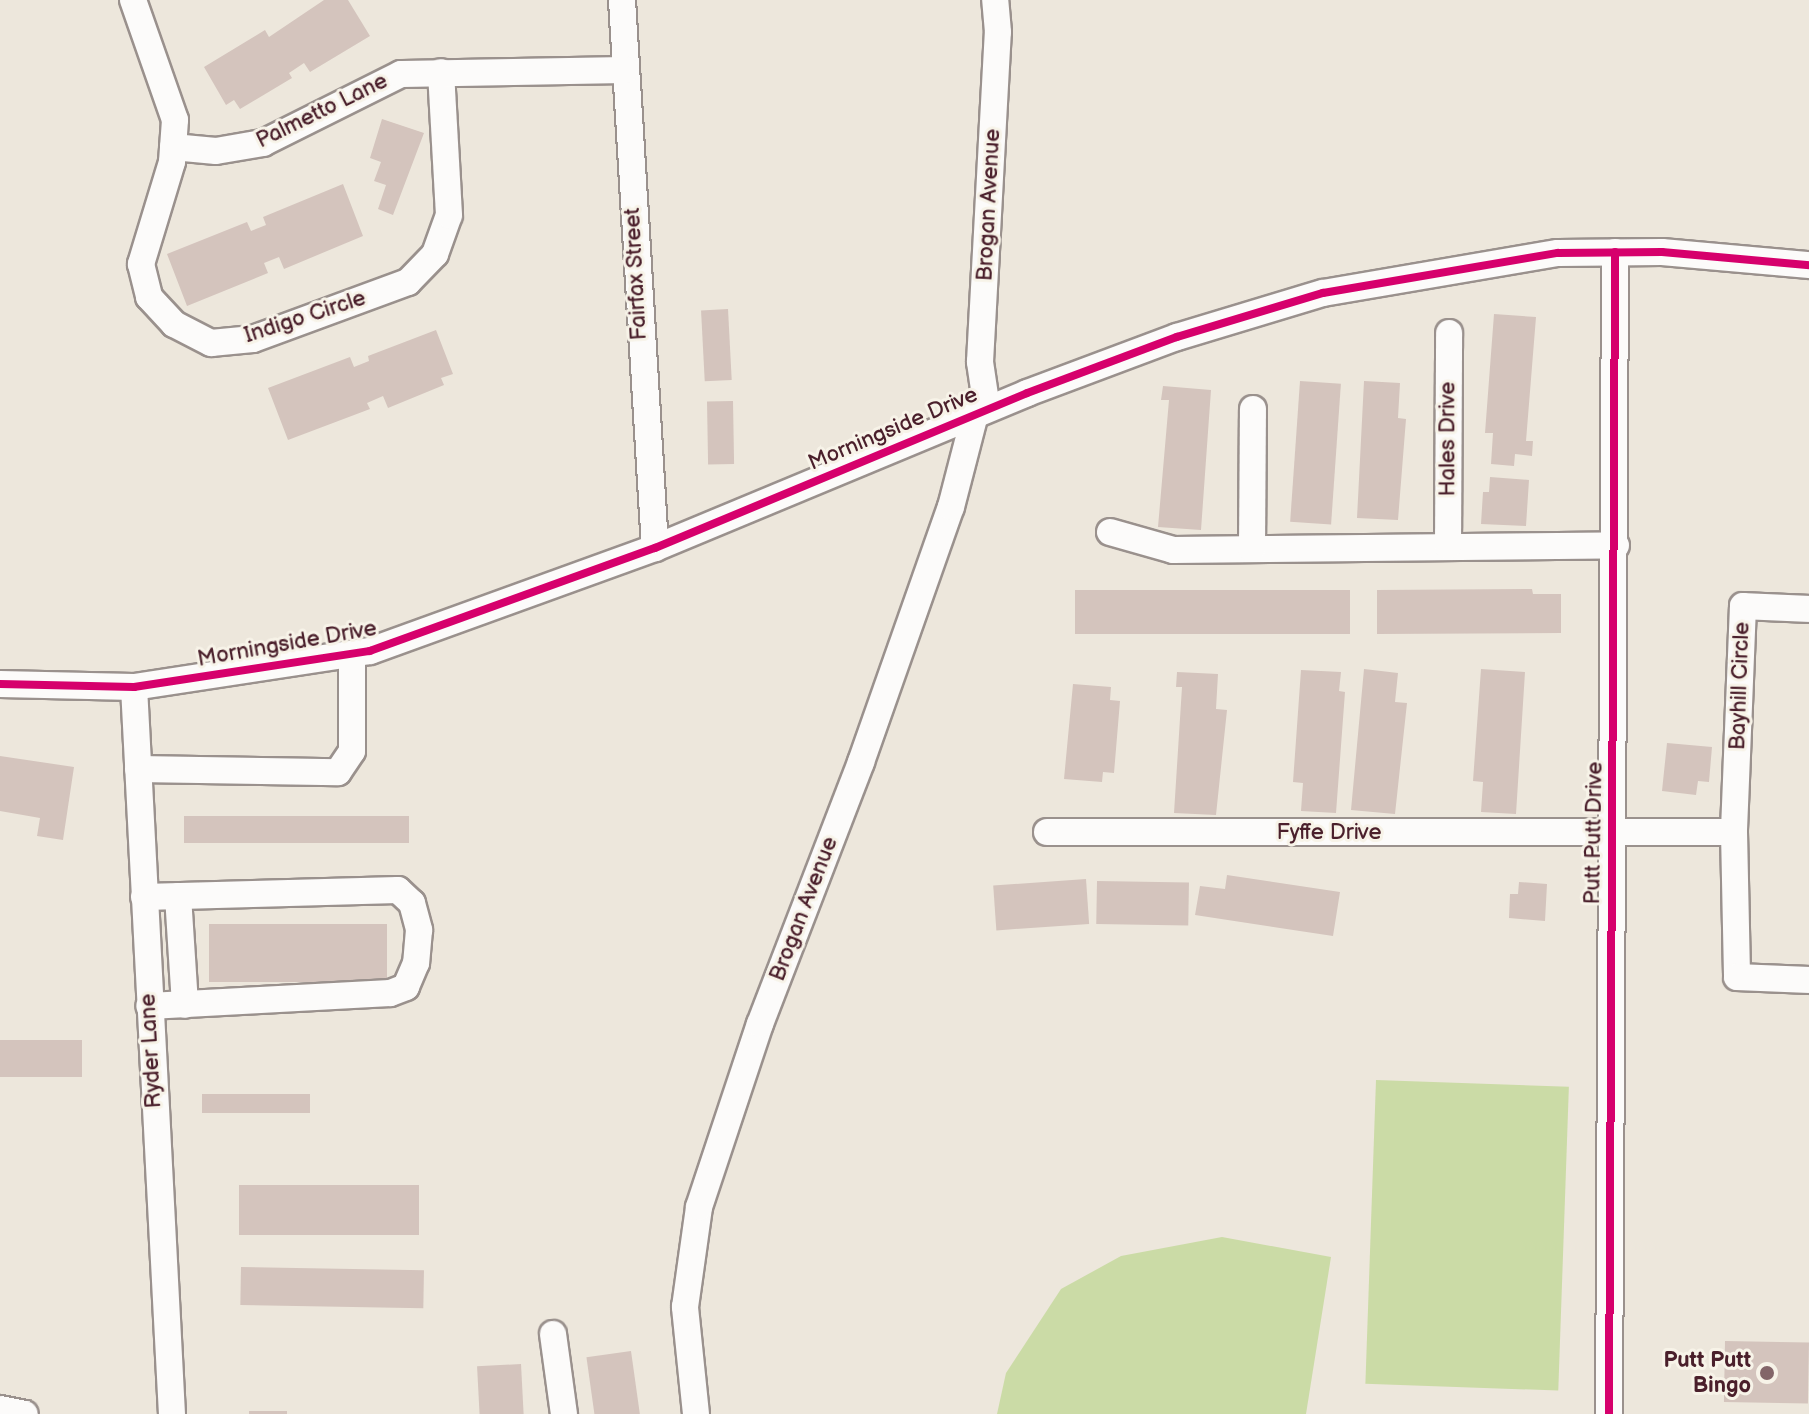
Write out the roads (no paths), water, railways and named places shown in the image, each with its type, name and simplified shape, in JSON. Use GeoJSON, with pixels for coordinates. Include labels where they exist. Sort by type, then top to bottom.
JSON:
{"type":"FeatureCollection","features":[{"type":"Feature","properties":{"kind":"street"},"geometry":{"type":"LineString","coordinates":[[133,0],[164,79],[175,120],[173,147]]}},
{"type":"Feature","properties":{"kind":"street","name":"Fairfax Street"},"geometry":{"type":"LineString","coordinates":[[622,0],[655,548]]}},
{"type":"Feature","properties":{"kind":"street","name":"Brogan Avenue"},"geometry":{"type":"LineString","coordinates":[[696,1414],[685,1307],[699,1207],[760,1024],[861,762],[981,412],[980,362],[998,32],[995,0]]}},
{"type":"Feature","properties":{"kind":"street","name":"Palmetto Lane"},"geometry":{"type":"LineString","coordinates":[[173,147],[243,148],[370,85],[401,74],[626,70]]}},
{"type":"Feature","properties":{"kind":"street","name":"Indigo Circle"},"geometry":{"type":"LineString","coordinates":[[173,147],[141,264],[149,297],[174,324],[211,343],[253,339],[408,282],[435,254],[449,215],[441,72]]}},
{"type":"Feature","properties":{"kind":"street","name":"Morningside Drive"},"geometry":{"type":"LineString","coordinates":[[0,684],[134,687],[352,654],[655,548],[981,412],[1177,337],[1323,293],[1558,253],[1615,252],[1809,265]]}},
{"type":"Feature","properties":{"kind":"street","name":"Putt Putt Drive"},"geometry":{"type":"LineString","coordinates":[[1609,1414],[1611,830],[1616,545],[1615,252]]}},
{"type":"Feature","properties":{"kind":"street","name":"Hales Drive"},"geometry":{"type":"LineString","coordinates":[[1448,546],[1449,333]]}},
{"type":"Feature","properties":{"kind":"street"},"geometry":{"type":"LineString","coordinates":[[1252,549],[1253,409]]}},
{"type":"Feature","properties":{"kind":"street"},"geometry":{"type":"LineString","coordinates":[[1110,532],[1173,550],[1616,545]]}},
{"type":"Feature","properties":{"kind":"street","name":"Bayhill Circle"},"geometry":{"type":"LineString","coordinates":[[1809,609],[1743,606],[1734,832],[1737,977],[1809,980]]}},
{"type":"Feature","properties":{"kind":"street"},"geometry":{"type":"LineString","coordinates":[[138,769],[338,772],[352,751],[352,654]]}},
{"type":"Feature","properties":{"kind":"street","name":"Ryder Lane"},"geometry":{"type":"LineString","coordinates":[[134,687],[172,1414]]}},
{"type":"Feature","properties":{"kind":"street"},"geometry":{"type":"LineString","coordinates":[[1611,830],[1734,832]]}},
{"type":"Feature","properties":{"kind":"street","name":"Fyffe Drive"},"geometry":{"type":"LineString","coordinates":[[1047,832],[1611,830]]}},
{"type":"Feature","properties":{"kind":"street"},"geometry":{"type":"LineString","coordinates":[[144,897],[398,890],[412,903],[419,930],[416,963],[406,987],[390,993],[149,1006]]}},
{"type":"Feature","properties":{"kind":"street"},"geometry":{"type":"LineString","coordinates":[[178,896],[185,1005]]}},
{"type":"Feature","properties":{"kind":"street"},"geometry":{"type":"LineString","coordinates":[[553,1334],[564,1414]]}},
{"type":"Feature","properties":{"kind":"street"},"geometry":{"type":"LineString","coordinates":[[0,1409],[25,1414]]}},
{"type":"Feature","properties":{"kind":"place","name":"Putt Putt Bingo"},"geometry":{"type":"Point","coordinates":[1767,1373]}}]}
